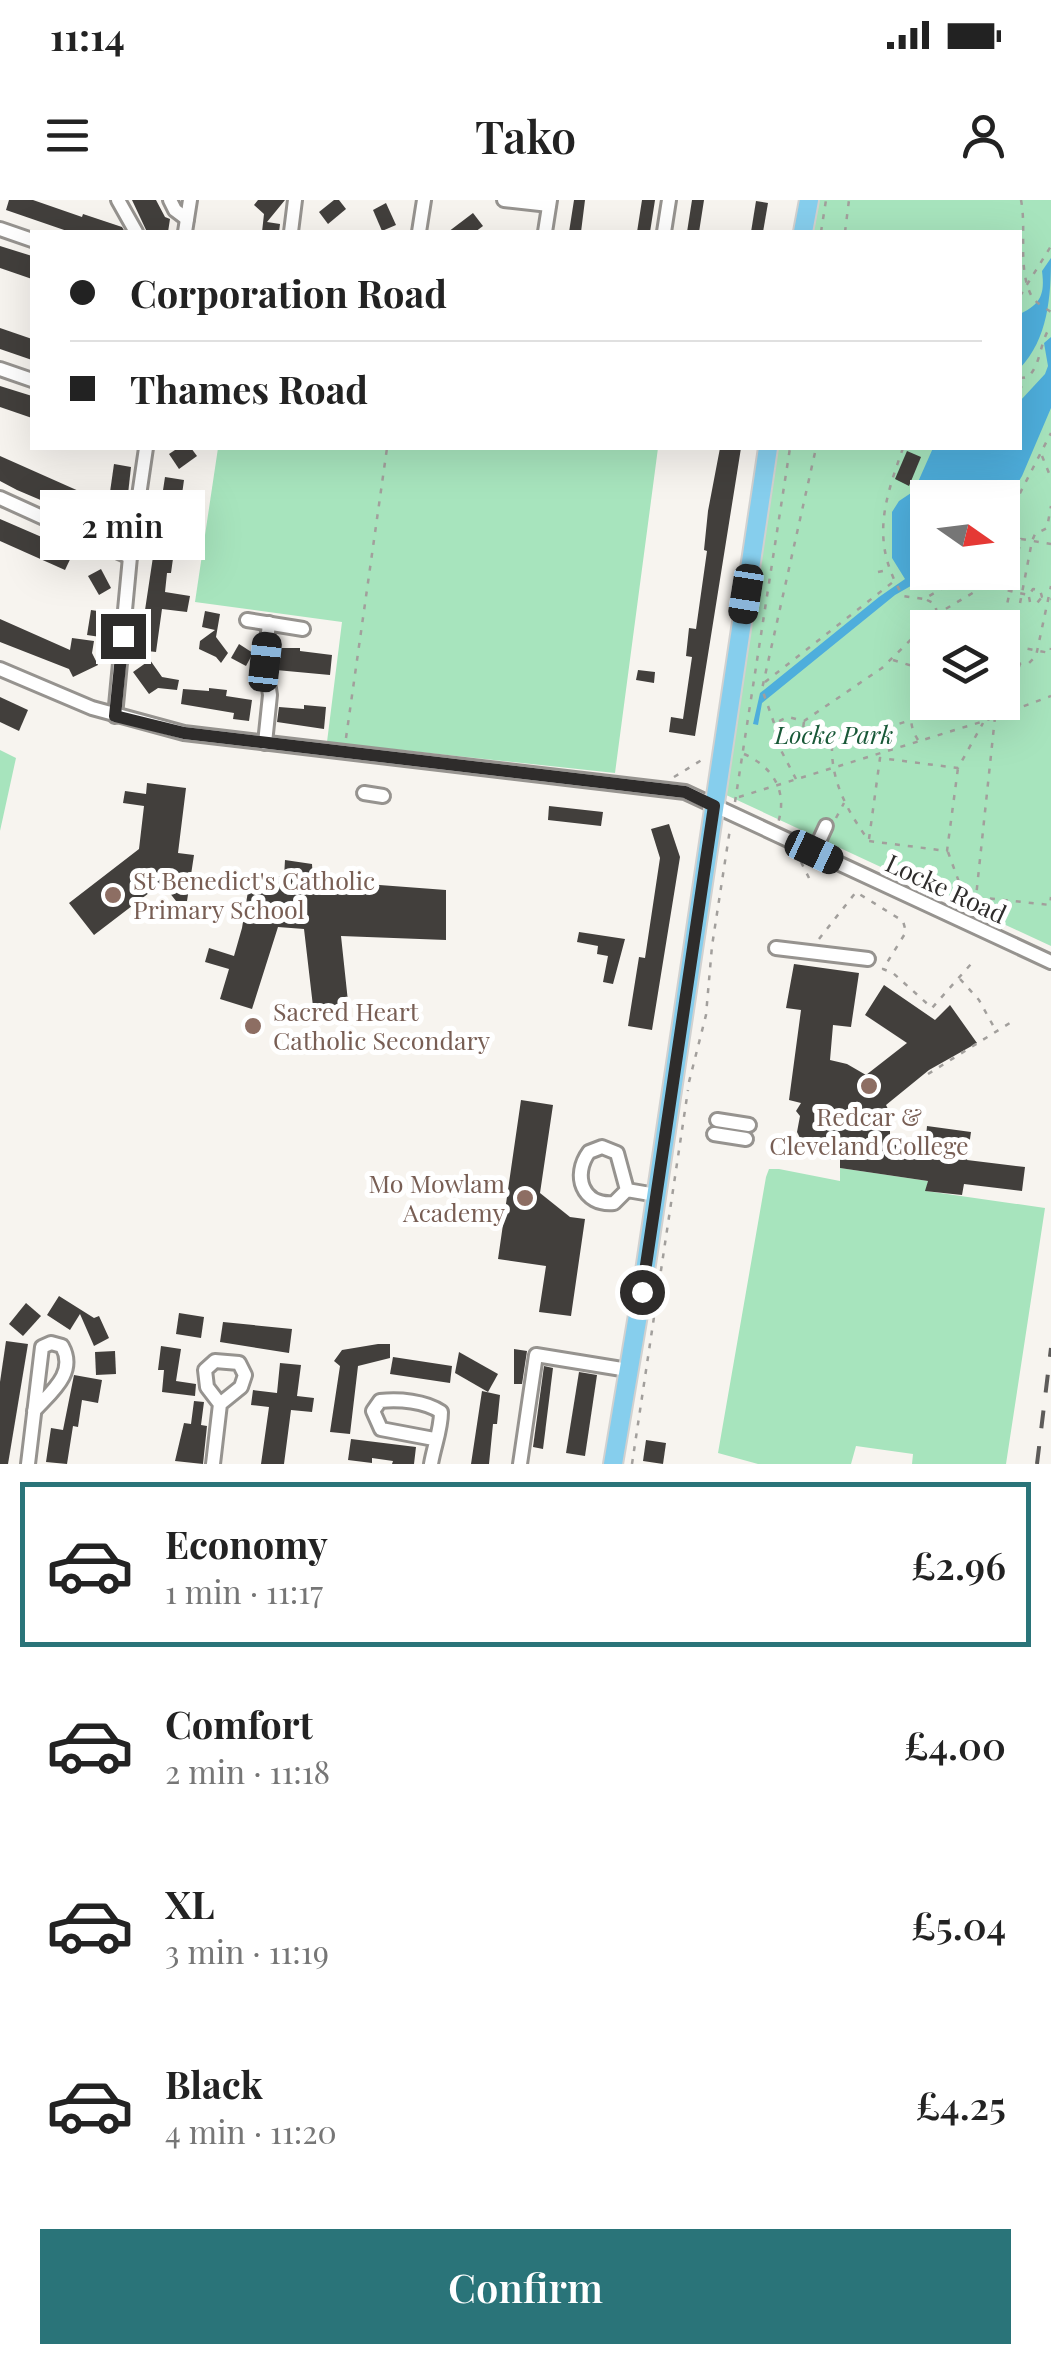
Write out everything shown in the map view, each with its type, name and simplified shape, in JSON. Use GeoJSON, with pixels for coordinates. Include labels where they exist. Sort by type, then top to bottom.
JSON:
{"type":"FeatureCollection","features":[{"type":"Feature","properties":{"kind":"main road"},"geometry":{"type":"LineString","coordinates":[[803,230],[808,200]]}},
{"type":"Feature","properties":{"kind":"main road"},"geometry":{"type":"LineString","coordinates":[[613,1464],[768,450]]}},
{"type":"Feature","properties":{"kind":"street"},"geometry":{"type":"LineString","coordinates":[[118,200],[135,230]]}},
{"type":"Feature","properties":{"kind":"street"},"geometry":{"type":"LineString","coordinates":[[170,200],[186,226]]}},
{"type":"Feature","properties":{"kind":"street"},"geometry":{"type":"LineString","coordinates":[[186,226],[190,200]]}},
{"type":"Feature","properties":{"kind":"street"},"geometry":{"type":"LineString","coordinates":[[291,230],[296,200]]}},
{"type":"Feature","properties":{"kind":"street"},"geometry":{"type":"LineString","coordinates":[[419,230],[424,200]]}},
{"type":"Feature","properties":{"kind":"street"},"geometry":{"type":"LineString","coordinates":[[504,200],[550,202],[546,230]]}},
{"type":"Feature","properties":{"kind":"street"},"geometry":{"type":"LineString","coordinates":[[664,230],[669,200]]}},
{"type":"Feature","properties":{"kind":"street"},"geometry":{"type":"LineString","coordinates":[[0,229],[30,239]]}},
{"type":"Feature","properties":{"kind":"street"},"geometry":{"type":"LineString","coordinates":[[0,369],[30,379]]}},
{"type":"Feature","properties":{"kind":"street"},"geometry":{"type":"LineString","coordinates":[[115,716],[130,557],[146,450]]}},
{"type":"Feature","properties":{"kind":"street"},"geometry":{"type":"LineString","coordinates":[[0,498],[130,557]]}},
{"type":"Feature","properties":{"kind":"street"},"geometry":{"type":"LineString","coordinates":[[248,620],[303,629]]}},
{"type":"Feature","properties":{"kind":"street"},"geometry":{"type":"LineString","coordinates":[[264,743],[270,696],[265,662],[269,624]]}},
{"type":"Feature","properties":{"kind":"street","name":"Locke Road"},"geometry":{"type":"LineString","coordinates":[[0,669],[115,716],[184,733],[685,792],[1051,962]]}},
{"type":"Feature","properties":{"kind":"street"},"geometry":{"type":"LineString","coordinates":[[364,793],[383,796]]}},
{"type":"Feature","properties":{"kind":"street"},"geometry":{"type":"LineString","coordinates":[[814,852],[826,826]]}},
{"type":"Feature","properties":{"kind":"street"},"geometry":{"type":"LineString","coordinates":[[776,948],[868,959]]}},
{"type":"Feature","properties":{"kind":"street"},"geometry":{"type":"LineString","coordinates":[[716,1127],[747,1132]]}},
{"type":"Feature","properties":{"kind":"street"},"geometry":{"type":"LineString","coordinates":[[607,1147],[617,1154],[627,1190],[622,1198],[607,1204],[586,1194],[580,1177],[588,1152],[607,1147]]}},
{"type":"Feature","properties":{"kind":"street"},"geometry":{"type":"LineString","coordinates":[[627,1190],[656,1195]]}},
{"type":"Feature","properties":{"kind":"street"},"geometry":{"type":"LineString","coordinates":[[28,1464],[34,1411],[42,1348],[51,1343],[62,1346],[68,1356],[65,1377],[34,1411]]}},
{"type":"Feature","properties":{"kind":"street"},"geometry":{"type":"LineString","coordinates":[[520,1464],[536,1355],[628,1370]]}},
{"type":"Feature","properties":{"kind":"street"},"geometry":{"type":"LineString","coordinates":[[432,1464],[434,1439],[442,1427],[441,1412],[432,1406],[390,1400],[380,1401],[373,1411],[381,1429],[434,1439]]}},
{"type":"Feature","properties":{"kind":"street"},"geometry":{"type":"LineString","coordinates":[[214,1464],[220,1404]]}},
{"type":"Feature","properties":{"kind":"path"},"geometry":{"type":"LineString","coordinates":[[822,230],[826,200]]}},
{"type":"Feature","properties":{"kind":"path"},"geometry":{"type":"LineString","coordinates":[[845,230],[848,200]]}},
{"type":"Feature","properties":{"kind":"path"},"geometry":{"type":"LineString","coordinates":[[1022,200],[1026,230],[1023,260],[1028,284],[1033,300],[1051,312]]}},
{"type":"Feature","properties":{"kind":"path"},"geometry":{"type":"LineString","coordinates":[[1022,293],[1051,246]]}},
{"type":"Feature","properties":{"kind":"path"},"geometry":{"type":"LineString","coordinates":[[1022,377],[1037,366],[1042,341],[1051,326]]}},
{"type":"Feature","properties":{"kind":"path"},"geometry":{"type":"LineString","coordinates":[[1020,495],[1051,433]]}},
{"type":"Feature","properties":{"kind":"path"},"geometry":{"type":"LineString","coordinates":[[344,753],[387,450]]}},
{"type":"Feature","properties":{"kind":"path"},"geometry":{"type":"LineString","coordinates":[[632,1464],[689,1082],[706,1014],[712,946],[790,450]]}},
{"type":"Feature","properties":{"kind":"path"},"geometry":{"type":"LineString","coordinates":[[796,779],[774,736],[775,725],[763,686],[816,450]]}},
{"type":"Feature","properties":{"kind":"path"},"geometry":{"type":"LineString","coordinates":[[902,450],[882,512],[888,570],[902,596],[924,599],[935,604],[936,610]]}},
{"type":"Feature","properties":{"kind":"path"},"geometry":{"type":"LineString","coordinates":[[1042,454],[1051,478]]}},
{"type":"Feature","properties":{"kind":"path"},"geometry":{"type":"LineString","coordinates":[[1019,610],[1032,541],[1035,534],[1049,528],[1051,506]]}},
{"type":"Feature","properties":{"kind":"path"},"geometry":{"type":"LineString","coordinates":[[1005,610],[1021,539],[1051,544]]}},
{"type":"Feature","properties":{"kind":"path"},"geometry":{"type":"LineString","coordinates":[[878,572],[888,570]]}},
{"type":"Feature","properties":{"kind":"path"},"geometry":{"type":"LineString","coordinates":[[763,686],[894,583]]}},
{"type":"Feature","properties":{"kind":"path"},"geometry":{"type":"LineString","coordinates":[[1020,664],[1033,660],[1038,650],[1051,586]]}},
{"type":"Feature","properties":{"kind":"path"},"geometry":{"type":"LineString","coordinates":[[1006,590],[1029,595],[1033,589],[1040,590],[1042,597],[1050,599]]}},
{"type":"Feature","properties":{"kind":"path"},"geometry":{"type":"LineString","coordinates":[[924,599],[939,590]]}},
{"type":"Feature","properties":{"kind":"path"},"geometry":{"type":"LineString","coordinates":[[944,610],[978,590]]}},
{"type":"Feature","properties":{"kind":"path"},"geometry":{"type":"LineString","coordinates":[[775,725],[788,717],[804,721],[892,660],[910,642]]}},
{"type":"Feature","properties":{"kind":"path"},"geometry":{"type":"LineString","coordinates":[[1020,647],[1050,653],[1051,648]]}},
{"type":"Feature","properties":{"kind":"path"},"geometry":{"type":"LineString","coordinates":[[892,660],[910,665]]}},
{"type":"Feature","properties":{"kind":"path"},"geometry":{"type":"LineString","coordinates":[[1020,707],[1051,696]]}},
{"type":"Feature","properties":{"kind":"path"},"geometry":{"type":"LineString","coordinates":[[804,721],[803,730],[811,744],[822,748],[911,720],[919,741]]}},
{"type":"Feature","properties":{"kind":"path"},"geometry":{"type":"LineString","coordinates":[[995,720],[976,897],[1050,905],[1051,897]]}},
{"type":"Feature","properties":{"kind":"path"},"geometry":{"type":"LineString","coordinates":[[714,806],[984,721]]}},
{"type":"Feature","properties":{"kind":"path"},"geometry":{"type":"LineString","coordinates":[[960,882],[947,851],[958,768],[984,721]]}},
{"type":"Feature","properties":{"kind":"path"},"geometry":{"type":"LineString","coordinates":[[832,746],[832,768],[845,802],[869,841]]}},
{"type":"Feature","properties":{"kind":"path"},"geometry":{"type":"LineString","coordinates":[[655,789],[723,747],[742,754],[759,761],[779,785],[782,811],[774,834]]}},
{"type":"Feature","properties":{"kind":"path"},"geometry":{"type":"LineString","coordinates":[[880,756],[958,768]]}},
{"type":"Feature","properties":{"kind":"path"},"geometry":{"type":"LineString","coordinates":[[869,841],[880,756]]}},
{"type":"Feature","properties":{"kind":"path"},"geometry":{"type":"LineString","coordinates":[[826,826],[845,802]]}},
{"type":"Feature","properties":{"kind":"path"},"geometry":{"type":"LineString","coordinates":[[869,841],[947,851]]}},
{"type":"Feature","properties":{"kind":"path"},"geometry":{"type":"LineString","coordinates":[[809,952],[856,892],[907,928],[883,969],[894,973],[932,1008],[971,964]]}},
{"type":"Feature","properties":{"kind":"path"},"geometry":{"type":"LineString","coordinates":[[959,978],[979,1000],[996,1032]]}},
{"type":"Feature","properties":{"kind":"path"},"geometry":{"type":"LineString","coordinates":[[928,1074],[1013,1021]]}},
{"type":"Feature","properties":{"kind":"green space","name":"Locke Park"},"geometry":{"type":"Polygon","coordinates":[[[815,200],[1051,200],[1051,946],[724,794],[776,450],[1022,450],[1022,230],[810,230],[815,200]]]}},
{"type":"Feature","properties":{"kind":"green space"},"geometry":{"type":"Polygon","coordinates":[[[218,450],[658,450],[615,773],[327,742],[342,622],[195,602],[218,450]]]}},
{"type":"Feature","properties":{"kind":"green space"},"geometry":{"type":"Polygon","coordinates":[[[0,750],[16,758],[0,831],[0,750]]]}},
{"type":"Feature","properties":{"kind":"green space"},"geometry":{"type":"Polygon","coordinates":[[[840,1168],[928,1181],[926,1191],[1045,1208],[1006,1464],[912,1464],[913,1454],[856,1446],[851,1464],[758,1464],[718,1453],[769,1169],[840,1181],[840,1168]]]}},
{"type":"Feature","properties":{"kind":"water"},"geometry":{"type":"Polygon","coordinates":[[[1051,258],[1049,302],[1042,330],[1022,366],[1022,313],[1040,297],[1042,271],[1051,258]]]}},
{"type":"Feature","properties":{"kind":"water"},"geometry":{"type":"Polygon","coordinates":[[[1051,337],[1051,408],[1020,480],[919,480],[932,450],[1022,450],[1022,399],[1048,366],[1044,343],[1051,337]]]}},
{"type":"Feature","properties":{"kind":"water"},"geometry":{"type":"Polygon","coordinates":[[[910,494],[910,586],[762,703],[758,725],[753,724],[760,693],[905,579],[892,558],[892,512],[910,494]]]}},
{"type":"Feature","properties":{"kind":"building"},"geometry":{"type":"Polygon","coordinates":[[[9,200],[33,200],[124,230],[64,230],[6,210],[9,200]]]}},
{"type":"Feature","properties":{"kind":"building"},"geometry":{"type":"Polygon","coordinates":[[[132,200],[156,200],[170,219],[168,230],[146,230],[132,200]]]}},
{"type":"Feature","properties":{"kind":"building"},"geometry":{"type":"Polygon","coordinates":[[[258,200],[285,200],[267,222],[280,224],[279,230],[262,230],[264,214],[254,205],[258,200]]]}},
{"type":"Feature","properties":{"kind":"building"},"geometry":{"type":"Polygon","coordinates":[[[334,200],[346,209],[328,224],[319,212],[334,200]]]}},
{"type":"Feature","properties":{"kind":"building"},"geometry":{"type":"Polygon","coordinates":[[[574,200],[585,200],[581,230],[569,230],[574,200]]]}},
{"type":"Feature","properties":{"kind":"building"},"geometry":{"type":"Polygon","coordinates":[[[642,200],[655,200],[650,230],[637,230],[642,200]]]}},
{"type":"Feature","properties":{"kind":"building"},"geometry":{"type":"Polygon","coordinates":[[[692,200],[704,200],[699,230],[687,230],[692,200]]]}},
{"type":"Feature","properties":{"kind":"building"},"geometry":{"type":"Polygon","coordinates":[[[756,201],[768,203],[763,230],[751,230],[756,201]]]}},
{"type":"Feature","properties":{"kind":"building"},"geometry":{"type":"Polygon","coordinates":[[[386,203],[396,225],[382,230],[373,210],[386,203]]]}},
{"type":"Feature","properties":{"kind":"building"},"geometry":{"type":"Polygon","coordinates":[[[473,213],[483,226],[478,230],[451,230],[473,213]]]}},
{"type":"Feature","properties":{"kind":"building"},"geometry":{"type":"Polygon","coordinates":[[[0,246],[30,255],[30,278],[0,268],[0,246]]]}},
{"type":"Feature","properties":{"kind":"building"},"geometry":{"type":"Polygon","coordinates":[[[0,328],[30,338],[30,359],[0,349],[0,328]]]}},
{"type":"Feature","properties":{"kind":"building"},"geometry":{"type":"Polygon","coordinates":[[[0,386],[30,395],[30,417],[0,407],[0,386]]]}},
{"type":"Feature","properties":{"kind":"building"},"geometry":{"type":"Polygon","coordinates":[[[192,450],[197,456],[179,469],[169,454],[192,450]]]}},
{"type":"Feature","properties":{"kind":"building"},"geometry":{"type":"Polygon","coordinates":[[[720,450],[741,450],[695,736],[669,732],[671,717],[683,719],[692,657],[686,656],[689,628],[696,629],[707,551],[704,550],[720,450]]]}},
{"type":"Feature","properties":{"kind":"building"},"geometry":{"type":"Polygon","coordinates":[[[907,451],[921,457],[909,486],[895,479],[907,451]]]}},
{"type":"Feature","properties":{"kind":"building"},"geometry":{"type":"Polygon","coordinates":[[[0,456],[108,504],[110,493],[124,516],[105,527],[90,502],[83,518],[17,490],[0,481],[0,456]]]}},
{"type":"Feature","properties":{"kind":"building"},"geometry":{"type":"Polygon","coordinates":[[[114,464],[131,467],[128,494],[110,492],[114,464]]]}},
{"type":"Feature","properties":{"kind":"building"},"geometry":{"type":"Polygon","coordinates":[[[165,477],[184,480],[165,592],[190,596],[187,612],[162,609],[156,652],[139,650],[165,477]]]}},
{"type":"Feature","properties":{"kind":"building"},"geometry":{"type":"Polygon","coordinates":[[[0,519],[74,551],[65,570],[0,541],[0,519]]]}},
{"type":"Feature","properties":{"kind":"building"},"geometry":{"type":"Polygon","coordinates":[[[101,569],[111,588],[99,595],[88,576],[101,569]]]}},
{"type":"Feature","properties":{"kind":"building"},"geometry":{"type":"Polygon","coordinates":[[[91,610],[111,613],[107,638],[87,635],[91,610]]]}},
{"type":"Feature","properties":{"kind":"building"},"geometry":{"type":"Polygon","coordinates":[[[205,611],[220,614],[216,637],[228,653],[221,663],[199,649],[200,641],[215,630],[202,627],[205,611]]]}},
{"type":"Feature","properties":{"kind":"building"},"geometry":{"type":"Polygon","coordinates":[[[0,619],[70,650],[72,638],[94,641],[92,653],[98,665],[73,677],[69,669],[0,642],[0,619]]]}},
{"type":"Feature","properties":{"kind":"building"},"geometry":{"type":"Polygon","coordinates":[[[239,644],[253,653],[246,666],[231,658],[239,644]]]}},
{"type":"Feature","properties":{"kind":"building"},"geometry":{"type":"Polygon","coordinates":[[[276,648],[332,655],[330,675],[276,670],[276,648]]]}},
{"type":"Feature","properties":{"kind":"building"},"geometry":{"type":"Polygon","coordinates":[[[150,660],[162,677],[179,680],[177,690],[158,688],[149,694],[133,672],[150,660]]]}},
{"type":"Feature","properties":{"kind":"building"},"geometry":{"type":"Polygon","coordinates":[[[638,670],[655,672],[654,683],[636,680],[638,670]]]}},
{"type":"Feature","properties":{"kind":"building"},"geometry":{"type":"Polygon","coordinates":[[[183,689],[227,690],[226,696],[252,700],[249,721],[233,719],[234,713],[181,704],[183,689]]]}},
{"type":"Feature","properties":{"kind":"building"},"geometry":{"type":"Polygon","coordinates":[[[0,697],[28,710],[19,731],[0,722],[0,697]]]}},
{"type":"Feature","properties":{"kind":"building"},"geometry":{"type":"Polygon","coordinates":[[[304,705],[326,707],[324,729],[277,722],[279,707],[304,709],[304,705]]]}},
{"type":"Feature","properties":{"kind":"building"},"geometry":{"type":"Polygon","coordinates":[[[147,783],[186,788],[178,853],[194,855],[187,901],[176,901],[162,883],[94,935],[69,903],[139,849],[144,806],[123,803],[125,791],[146,794],[147,783]]]}},
{"type":"Feature","properties":{"kind":"building"},"geometry":{"type":"Polygon","coordinates":[[[549,806],[603,812],[601,826],[548,820],[549,806]]]}},
{"type":"Feature","properties":{"kind":"building"},"geometry":{"type":"Polygon","coordinates":[[[669,824],[680,857],[652,1030],[628,1026],[639,957],[645,958],[660,858],[651,829],[669,824]]]}},
{"type":"Feature","properties":{"kind":"building"},"geometry":{"type":"Polygon","coordinates":[[[285,860],[312,864],[313,880],[446,890],[446,940],[341,936],[349,1011],[314,1015],[304,929],[278,927],[252,1009],[220,999],[229,969],[205,962],[209,948],[234,956],[251,873],[284,877],[285,860]]]}},
{"type":"Feature","properties":{"kind":"building"},"geometry":{"type":"Polygon","coordinates":[[[579,932],[625,939],[613,984],[603,982],[608,956],[597,954],[598,946],[577,942],[579,932]]]}},
{"type":"Feature","properties":{"kind":"building"},"geometry":{"type":"Polygon","coordinates":[[[794,964],[859,973],[851,1027],[833,1025],[830,1060],[866,1075],[907,1043],[865,1015],[884,985],[935,1020],[950,1005],[977,1043],[929,1070],[886,1105],[890,1113],[890,1144],[925,1149],[927,1126],[971,1132],[967,1160],[1025,1167],[1022,1191],[964,1184],[962,1195],[925,1191],[928,1181],[840,1168],[840,1159],[830,1160],[828,1154],[806,1150],[797,1132],[800,1116],[796,1111],[801,1103],[789,1100],[801,1010],[786,1008],[794,964]]]}},
{"type":"Feature","properties":{"kind":"building"},"geometry":{"type":"Polygon","coordinates":[[[521,1100],[553,1105],[540,1193],[570,1217],[585,1219],[571,1316],[539,1312],[546,1266],[498,1259],[521,1100]]]}},
{"type":"Feature","properties":{"kind":"building"},"geometry":{"type":"Polygon","coordinates":[[[59,1296],[94,1318],[99,1316],[109,1338],[94,1346],[80,1314],[70,1330],[47,1315],[59,1296]]]}},
{"type":"Feature","properties":{"kind":"building"},"geometry":{"type":"Polygon","coordinates":[[[26,1303],[41,1316],[23,1336],[9,1324],[26,1303]]]}},
{"type":"Feature","properties":{"kind":"building"},"geometry":{"type":"Polygon","coordinates":[[[179,1313],[204,1317],[201,1338],[176,1334],[179,1313]]]}},
{"type":"Feature","properties":{"kind":"building"},"geometry":{"type":"Polygon","coordinates":[[[223,1322],[292,1329],[289,1353],[220,1342],[223,1322]]]}},
{"type":"Feature","properties":{"kind":"building"},"geometry":{"type":"Polygon","coordinates":[[[6,1341],[28,1344],[8,1464],[0,1464],[0,1382],[6,1341]]]}},
{"type":"Feature","properties":{"kind":"building"},"geometry":{"type":"Polygon","coordinates":[[[390,1344],[390,1358],[358,1366],[350,1434],[330,1432],[340,1366],[334,1361],[342,1350],[390,1344]]]}},
{"type":"Feature","properties":{"kind":"building"},"geometry":{"type":"Polygon","coordinates":[[[161,1346],[181,1349],[176,1381],[196,1384],[195,1396],[162,1392],[164,1370],[158,1370],[161,1346]]]}},
{"type":"Feature","properties":{"kind":"building"},"geometry":{"type":"Polygon","coordinates":[[[514,1349],[527,1351],[522,1384],[514,1384],[514,1349]]]}},
{"type":"Feature","properties":{"kind":"building"},"geometry":{"type":"Polygon","coordinates":[[[115,1351],[116,1374],[96,1375],[95,1352],[115,1351]]]}},
{"type":"Feature","properties":{"kind":"building"},"geometry":{"type":"Polygon","coordinates":[[[459,1352],[498,1374],[488,1392],[455,1373],[459,1352]]]}},
{"type":"Feature","properties":{"kind":"building"},"geometry":{"type":"Polygon","coordinates":[[[393,1357],[452,1366],[450,1383],[390,1374],[393,1357]]]}},
{"type":"Feature","properties":{"kind":"building"},"geometry":{"type":"Polygon","coordinates":[[[280,1363],[301,1365],[297,1396],[314,1398],[312,1412],[291,1410],[284,1464],[261,1464],[269,1407],[251,1405],[253,1390],[277,1393],[280,1363]]]}},
{"type":"Feature","properties":{"kind":"building"},"geometry":{"type":"Polygon","coordinates":[[[544,1366],[553,1368],[543,1449],[533,1447],[544,1366]]]}},
{"type":"Feature","properties":{"kind":"building"},"geometry":{"type":"Polygon","coordinates":[[[579,1372],[597,1375],[585,1456],[566,1453],[579,1372]]]}},
{"type":"Feature","properties":{"kind":"building"},"geometry":{"type":"Polygon","coordinates":[[[74,1375],[102,1380],[98,1403],[82,1400],[67,1464],[46,1462],[51,1428],[63,1430],[74,1375]]]}},
{"type":"Feature","properties":{"kind":"building"},"geometry":{"type":"Polygon","coordinates":[[[482,1391],[500,1395],[497,1424],[493,1424],[489,1464],[471,1464],[482,1391]]]}},
{"type":"Feature","properties":{"kind":"building"},"geometry":{"type":"Polygon","coordinates":[[[194,1401],[204,1402],[201,1425],[207,1426],[203,1464],[175,1461],[184,1423],[191,1424],[194,1401]]]}},
{"type":"Feature","properties":{"kind":"building"},"geometry":{"type":"Polygon","coordinates":[[[351,1439],[416,1447],[414,1464],[392,1464],[393,1461],[372,1458],[372,1463],[348,1460],[351,1439]]]}},
{"type":"Feature","properties":{"kind":"building"},"geometry":{"type":"Polygon","coordinates":[[[646,1440],[666,1443],[663,1464],[643,1461],[646,1440]]]}},
{"type":"Feature","properties":{"kind":"railway"},"geometry":{"type":"LineString","coordinates":[[1037,1464],[1051,1348]]}},
{"type":"Feature","properties":{"kind":"place","name":"St Benedict's Catholic Primary School"},"geometry":{"type":"Point","coordinates":[113,895]}},
{"type":"Feature","properties":{"kind":"place","name":"Sacred Heart Catholic Secondary"},"geometry":{"type":"Point","coordinates":[253,1026]}},
{"type":"Feature","properties":{"kind":"place","name":"Redcar & Cleveland College"},"geometry":{"type":"Point","coordinates":[869,1086]}},
{"type":"Feature","properties":{"kind":"place","name":"Mo Mowlam Academy"},"geometry":{"type":"Point","coordinates":[525,1198]}},
{"type":"Feature","properties":{"kind":"route"},"geometry":{"type":"LineString","coordinates":[[123,636],[115,716],[184,733],[685,792],[714,806],[642,1292]]}}]}
